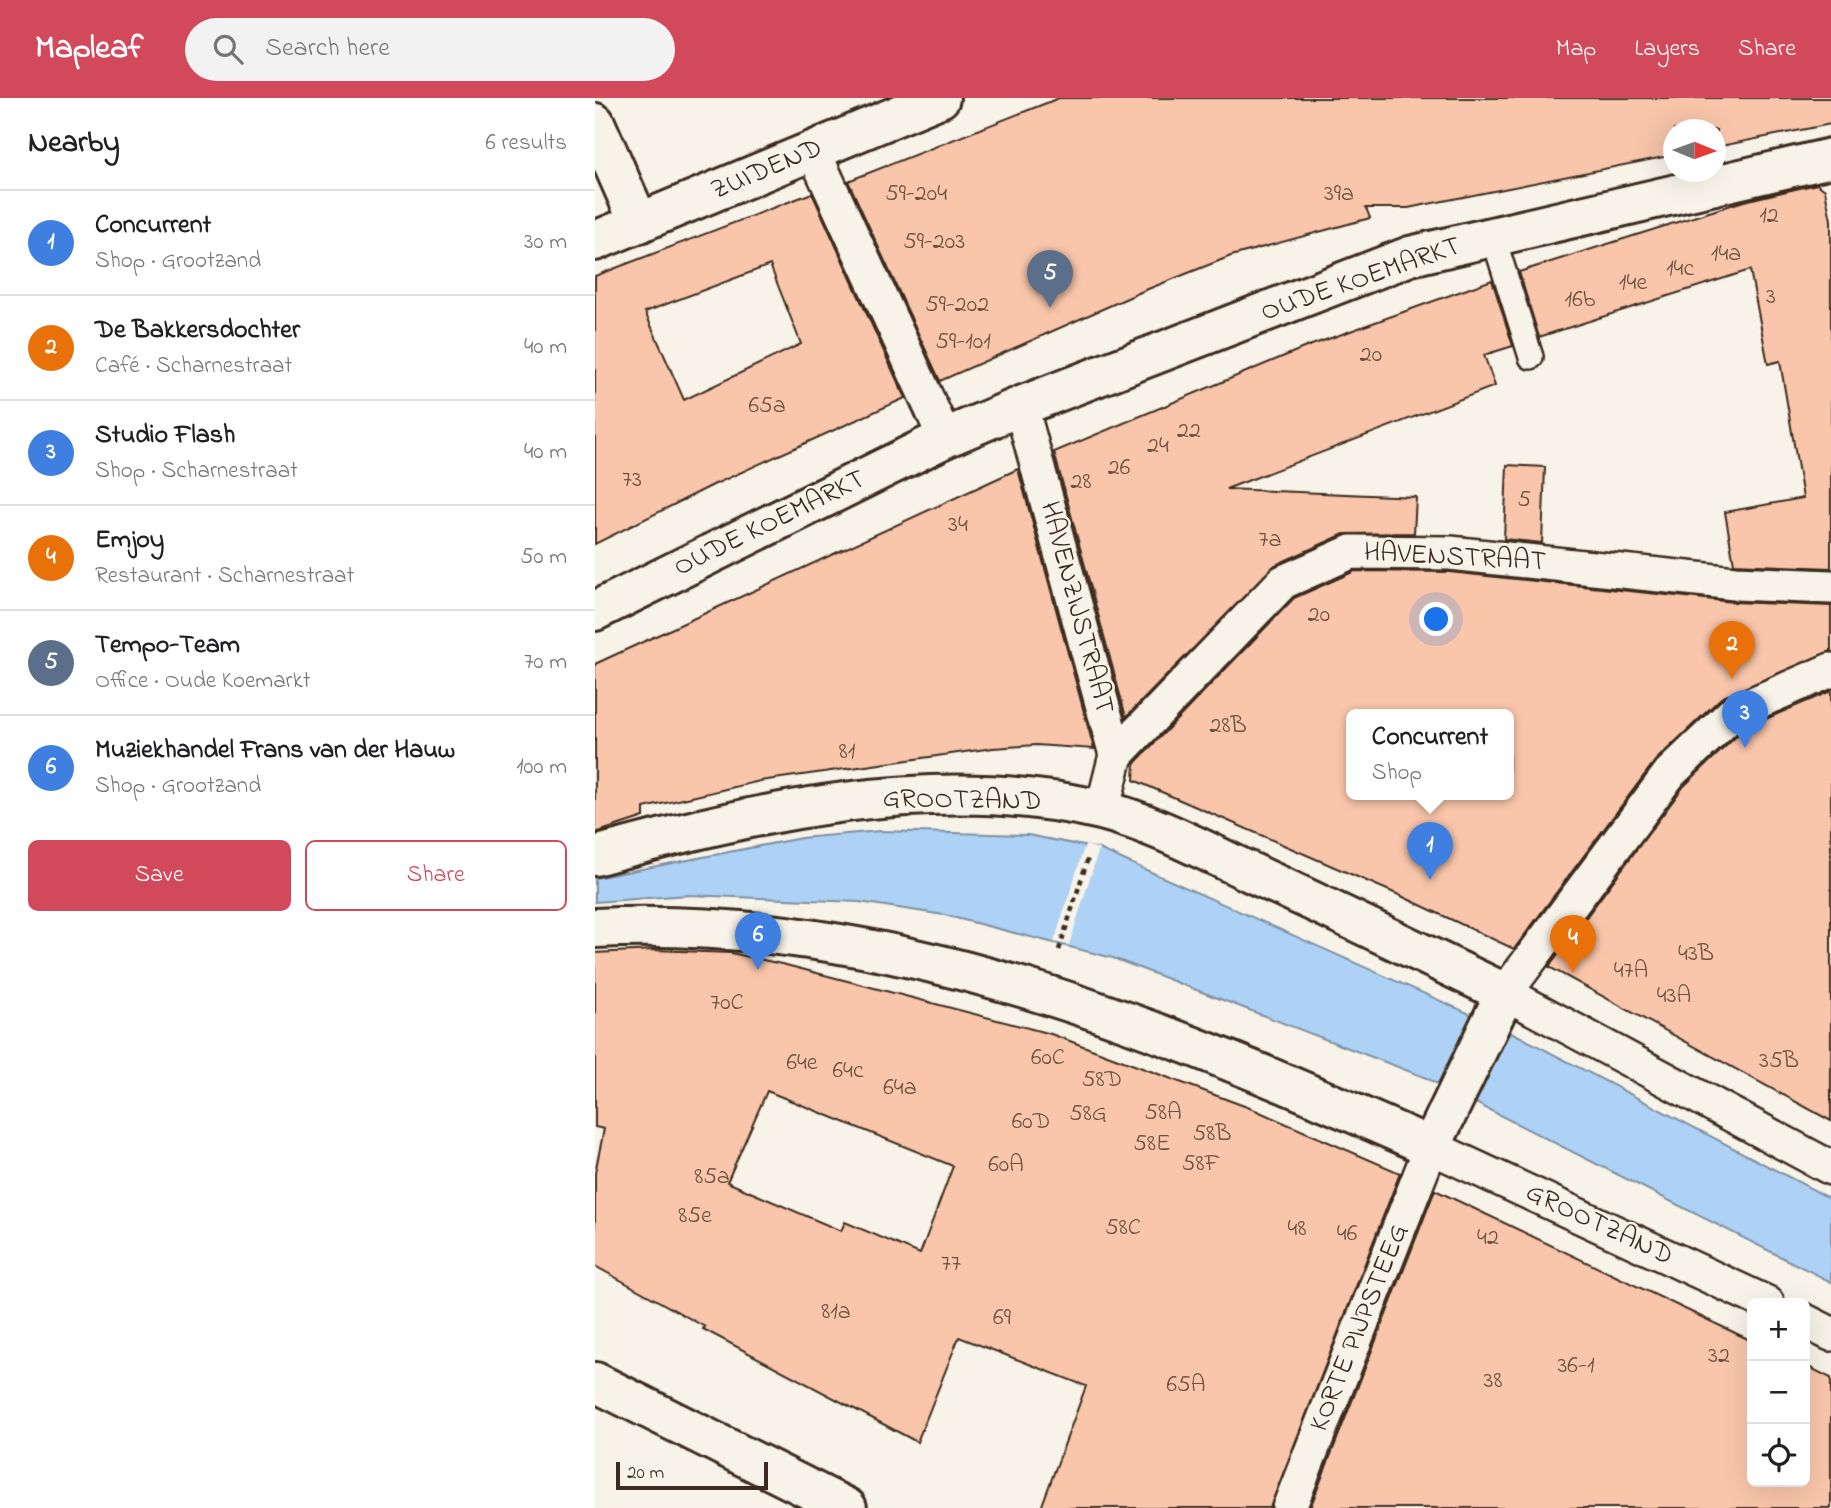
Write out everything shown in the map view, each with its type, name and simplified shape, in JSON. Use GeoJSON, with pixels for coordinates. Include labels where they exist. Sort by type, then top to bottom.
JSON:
{"type":"FeatureCollection","features":[{"type":"Feature","properties":{"kind":"street","name":"ZUIDEND"},"geometry":{"type":"LineString","coordinates":[[595,241],[940,98]]}},
{"type":"Feature","properties":{"kind":"street"},"geometry":{"type":"LineString","coordinates":[[595,123],[639,223]]}},
{"type":"Feature","properties":{"kind":"street"},"geometry":{"type":"LineString","coordinates":[[813,150],[946,438]]}},
{"type":"Feature","properties":{"kind":"street","name":"OUDE KOEMARKT"},"geometry":{"type":"LineString","coordinates":[[595,611],[946,438],[1021,406],[1410,256],[1831,158]]}},
{"type":"Feature","properties":{"kind":"street","name":"HAVENZIJSTRAAT"},"geometry":{"type":"LineString","coordinates":[[1021,406],[1116,755],[1103,811]]}},
{"type":"Feature","properties":{"kind":"street","name":"HAVENSTRAAT"},"geometry":{"type":"LineString","coordinates":[[1116,755],[1283,582],[1351,552],[1450,553],[1735,583],[1831,587]]}},
{"type":"Feature","properties":{"kind":"street"},"geometry":{"type":"LineString","coordinates":[[1431,1147],[1498,1007],[1670,773],[1734,712],[1831,670]]}},
{"type":"Feature","properties":{"kind":"street","name":"GROOTZAND"},"geometry":{"type":"LineString","coordinates":[[595,856],[720,822],[833,803],[965,795],[1027,797],[1103,811],[1171,835],[1498,1007],[1831,1168]]}},
{"type":"Feature","properties":{"kind":"street","name":"GROOTZAND"},"geometry":{"type":"LineString","coordinates":[[595,928],[715,926],[806,937],[997,977],[1248,1066],[1431,1147],[1755,1298]]}},
{"type":"Feature","properties":{"kind":"street","name":"KORTE PIJPSTEEG"},"geometry":{"type":"LineString","coordinates":[[1289,1508],[1431,1147]]}},
{"type":"Feature","properties":{"kind":"street"},"geometry":{"type":"LineString","coordinates":[[1810,1324],[1831,1334]]}},
{"type":"Feature","properties":{"kind":"street"},"geometry":{"type":"LineString","coordinates":[[595,1382],[847,1508]]}},
{"type":"Feature","properties":{"kind":"lane"},"geometry":{"type":"LineString","coordinates":[[1493,236],[1531,357]]}},
{"type":"Feature","properties":{"kind":"path"},"geometry":{"type":"LineString","coordinates":[[1061,944],[1092,847]]}},
{"type":"Feature","properties":{"kind":"water"},"geometry":{"type":"Polygon","coordinates":[[[880,831],[1028,835],[1099,849],[1515,1034],[1831,1199],[1831,1282],[1424,1077],[1113,958],[944,915],[859,902],[688,895],[595,902],[595,878],[801,838],[880,831]]]}},
{"type":"Feature","properties":{"kind":"pier"},"geometry":{"type":"Polygon","coordinates":[[[1085,845],[1099,849],[1069,945],[1054,942],[1085,845]]]}},
{"type":"Feature","properties":{"kind":"building"},"geometry":{"type":"Polygon","coordinates":[[[1059,98],[1831,98],[1831,124],[1726,145],[1726,119],[1663,119],[1663,157],[1408,208],[1366,208],[1370,218],[1231,256],[1143,291],[940,381],[848,181],[1059,98]]]}},
{"type":"Feature","properties":{"kind":"building"},"geometry":{"type":"Polygon","coordinates":[[[1817,184],[1825,190],[1831,220],[1831,568],[1734,564],[1725,512],[1803,498],[1780,361],[1768,364],[1750,270],[1539,337],[1519,272],[1744,201],[1817,184]]]}},
{"type":"Feature","properties":{"kind":"building"},"geometry":{"type":"Polygon","coordinates":[[[812,193],[905,398],[713,485],[595,544],[595,276],[812,193]],[[770,265],[645,312],[684,400],[801,344],[770,265]]]}},
{"type":"Feature","properties":{"kind":"building"},"geometry":{"type":"Polygon","coordinates":[[[1492,280],[1513,346],[1484,355],[1495,386],[1226,489],[1416,497],[1414,533],[1344,534],[1275,565],[1126,717],[1054,452],[1306,347],[1492,280]]]}},
{"type":"Feature","properties":{"kind":"building"},"geometry":{"type":"Polygon","coordinates":[[[1507,465],[1545,467],[1542,543],[1504,539],[1507,465]]]}},
{"type":"Feature","properties":{"kind":"building"},"geometry":{"type":"Polygon","coordinates":[[[1018,469],[1094,749],[1036,745],[993,748],[760,781],[644,808],[644,817],[595,833],[595,664],[1018,469]]]}},
{"type":"Feature","properties":{"kind":"building"},"geometry":{"type":"Polygon","coordinates":[[[1355,571],[1449,572],[1733,602],[1831,606],[1831,651],[1721,698],[1655,761],[1514,949],[1399,895],[1134,780],[1135,763],[1294,598],[1355,571]]]}},
{"type":"Feature","properties":{"kind":"building"},"geometry":{"type":"Polygon","coordinates":[[[1831,691],[1831,1121],[1549,967],[1684,786],[1745,728],[1831,691]]]}},
{"type":"Feature","properties":{"kind":"building"},"geometry":{"type":"Polygon","coordinates":[[[654,950],[731,953],[1051,1034],[1255,1110],[1400,1173],[1270,1508],[1041,1508],[1086,1386],[959,1337],[917,1442],[703,1329],[705,1327],[595,1266],[595,1173],[604,1129],[595,1127],[595,953],[654,950]],[[767,1091],[727,1182],[841,1231],[845,1222],[920,1254],[953,1166],[767,1091]]]}},
{"type":"Feature","properties":{"kind":"building"},"geometry":{"type":"Polygon","coordinates":[[[1435,1190],[1747,1339],[1747,1487],[1810,1487],[1810,1368],[1831,1378],[1831,1508],[1310,1508],[1435,1190]]]}},
{"type":"Feature","properties":{"kind":"place","name":"Tempo-Team"},"geometry":{"type":"Point","coordinates":[1050,308]}},
{"type":"Feature","properties":{"kind":"place","name":"De Bakkersdochter"},"geometry":{"type":"Point","coordinates":[1732,679]}},
{"type":"Feature","properties":{"kind":"place","name":"Studio Flash"},"geometry":{"type":"Point","coordinates":[1745,748]}},
{"type":"Feature","properties":{"kind":"place","name":"Concurrent"},"geometry":{"type":"Point","coordinates":[1430,880]}},
{"type":"Feature","properties":{"kind":"place","name":"Muziekhandel Frans van der Hauw"},"geometry":{"type":"Point","coordinates":[758,970]}},
{"type":"Feature","properties":{"kind":"place","name":"Emjoy"},"geometry":{"type":"Point","coordinates":[1573,973]}}]}
